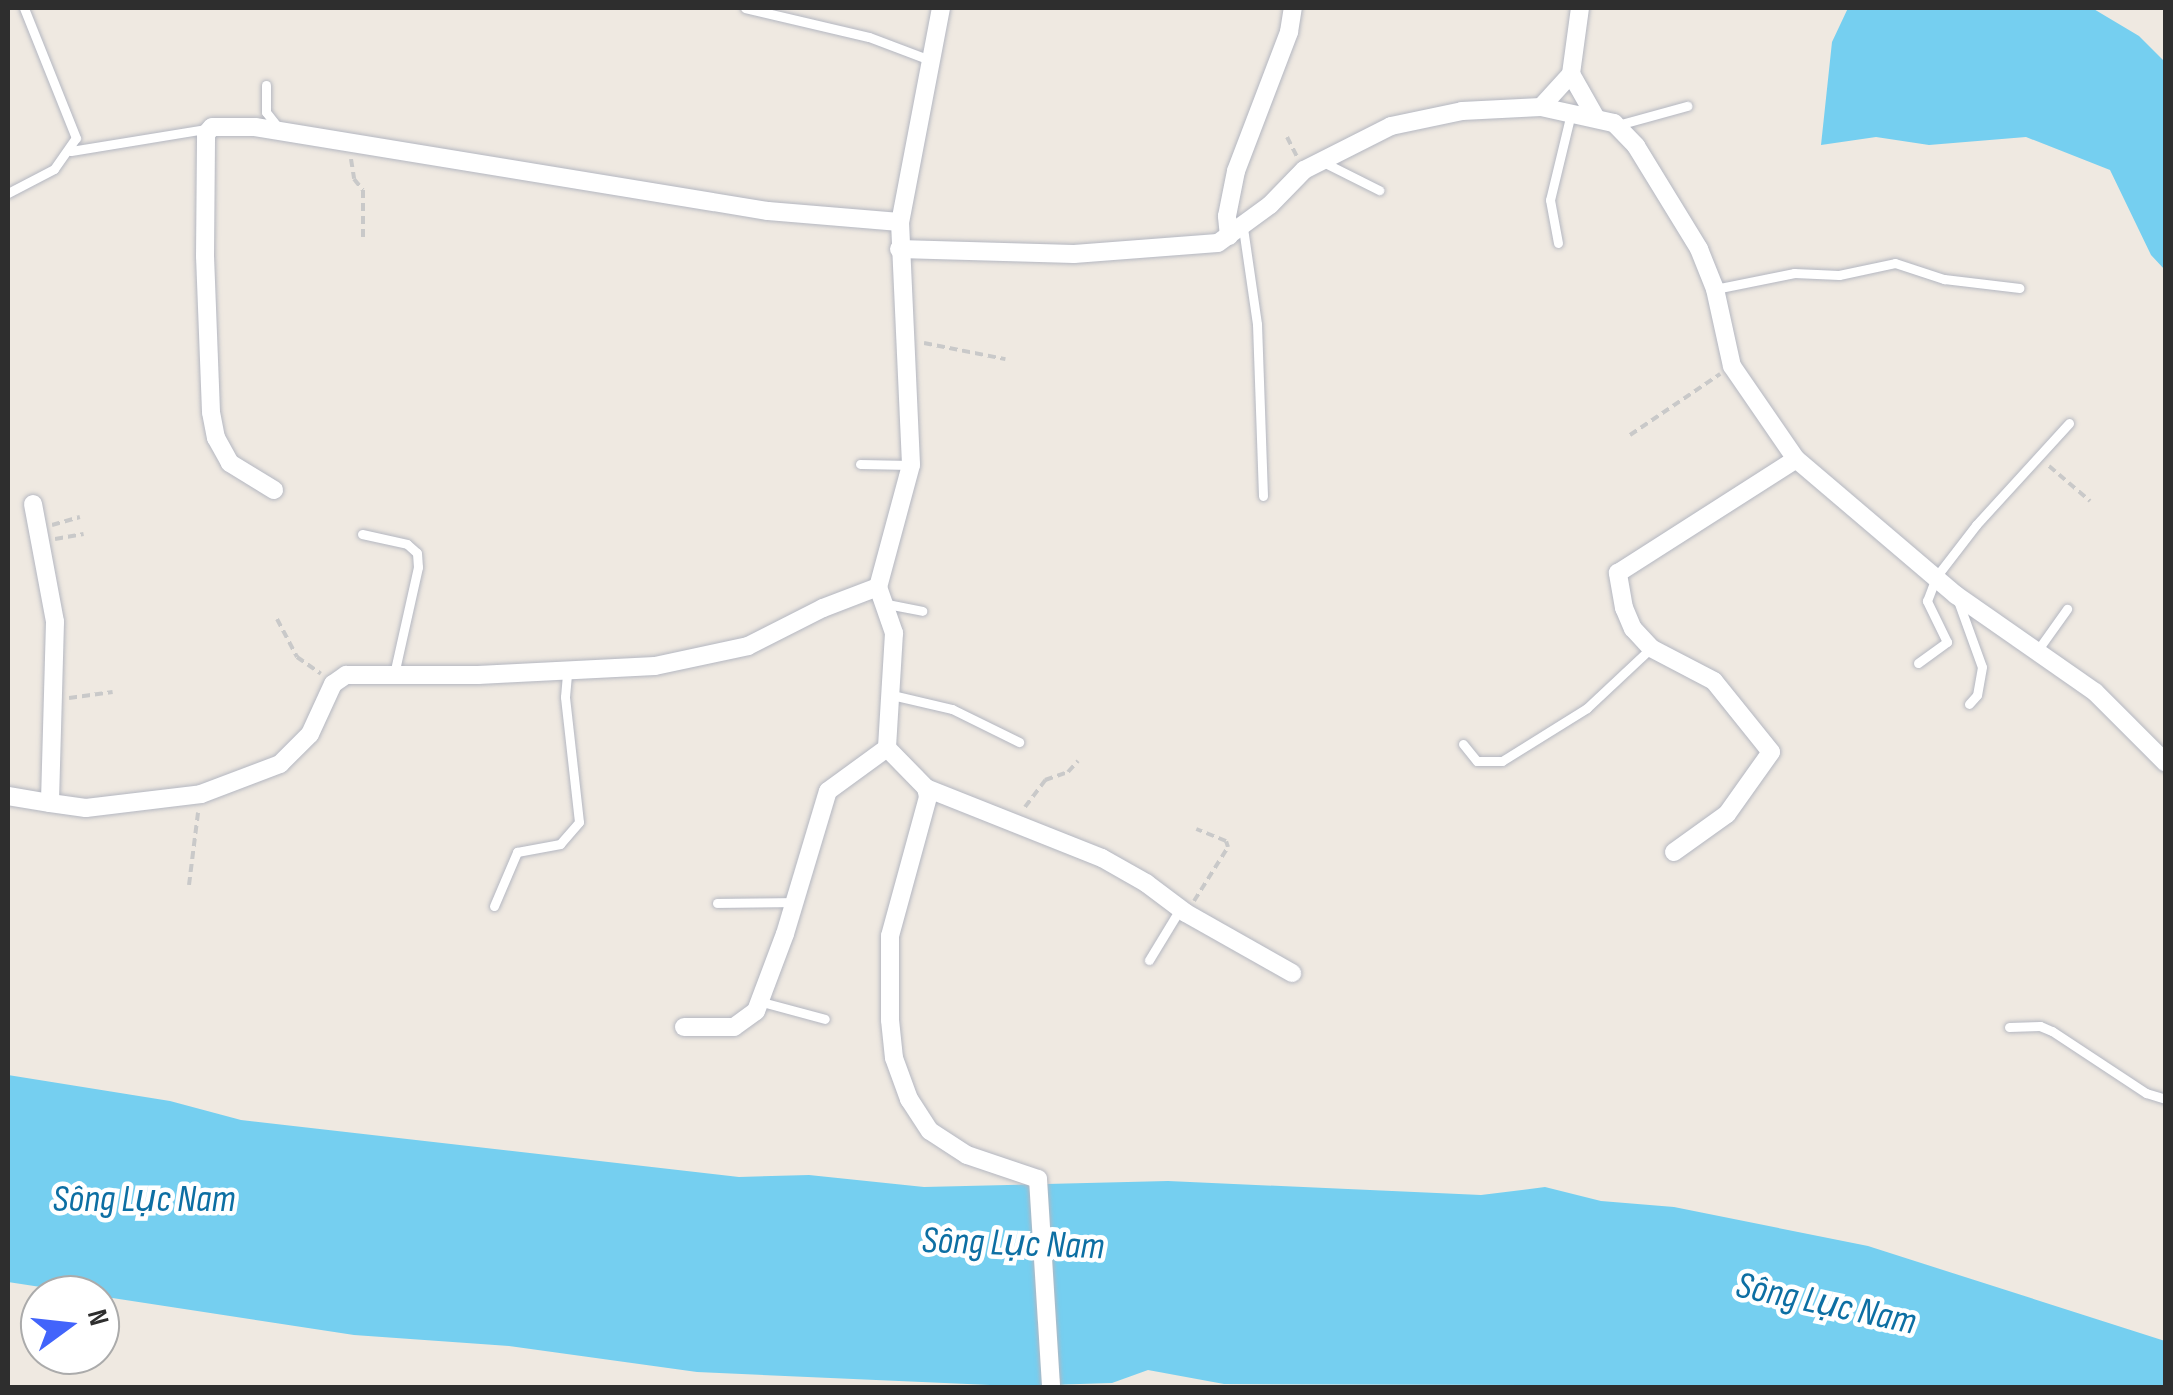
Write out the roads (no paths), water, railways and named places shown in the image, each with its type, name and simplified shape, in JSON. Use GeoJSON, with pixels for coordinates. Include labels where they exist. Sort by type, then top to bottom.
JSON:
{"type":"FeatureCollection","features":[{"type":"Feature","properties":{"kind":"street"},"geometry":{"type":"LineString","coordinates":[[684,1026],[739,1026],[762,1002],[828,792],[887,748],[894,633],[882,596],[910,465],[900,222],[941,8]]}},
{"type":"Feature","properties":{"kind":"street"},"geometry":{"type":"LineString","coordinates":[[1236,232],[1228,216],[1236,171],[1289,32],[1293,8]]}},
{"type":"Feature","properties":{"kind":"street"},"geometry":{"type":"LineString","coordinates":[[1542,107],[1572,74],[1580,8]]}},
{"type":"Feature","properties":{"kind":"street"},"geometry":{"type":"LineString","coordinates":[[1572,74],[1596,118]]}},
{"type":"Feature","properties":{"kind":"street"},"geometry":{"type":"LineString","coordinates":[[899,250],[1074,254],[1218,243],[1320,161],[1391,126],[1462,112],[1542,107],[1618,125],[1699,249],[1715,290],[1732,366],[1796,459],[1956,595],[2095,692],[2166,762]]}},
{"type":"Feature","properties":{"kind":"street"},"geometry":{"type":"LineString","coordinates":[[274,490],[230,463],[216,438],[205,256],[209,128],[225,125],[487,162],[768,211],[900,222]]}},
{"type":"Feature","properties":{"kind":"street"},"geometry":{"type":"LineString","coordinates":[[1674,852],[1727,814],[1771,752],[1714,681],[1651,648],[1633,629],[1617,580],[1621,569],[1769,480],[1796,459]]}},
{"type":"Feature","properties":{"kind":"street"},"geometry":{"type":"LineString","coordinates":[[33,504],[55,622],[50,803]]}},
{"type":"Feature","properties":{"kind":"street"},"geometry":{"type":"LineString","coordinates":[[8,796],[86,808],[200,794],[267,770],[293,754],[310,734],[333,684],[354,674],[567,672],[655,666],[733,650],[882,596]]}},
{"type":"Feature","properties":{"kind":"street"},"geometry":{"type":"LineString","coordinates":[[887,748],[926,788],[1102,858],[1183,911],[1292,973]]}},
{"type":"Feature","properties":{"kind":"street"},"geometry":{"type":"LineString","coordinates":[[926,788],[926,808],[902,878],[890,936],[894,1058],[909,1099],[930,1130],[968,1155],[1029,1172],[1038,1179],[1042,1190],[1051,1388]]}},
{"type":"Feature","properties":{"kind":"lane"},"geometry":{"type":"LineString","coordinates":[[8,193],[54,169],[71,151],[76,138],[73,122],[24,8]]}},
{"type":"Feature","properties":{"kind":"lane"},"geometry":{"type":"LineString","coordinates":[[745,8],[869,37],[930,60]]}},
{"type":"Feature","properties":{"kind":"lane"},"geometry":{"type":"LineString","coordinates":[[266,85],[266,112],[282,132]]}},
{"type":"Feature","properties":{"kind":"lane"},"geometry":{"type":"LineString","coordinates":[[1618,125],[1687,106]]}},
{"type":"Feature","properties":{"kind":"lane"},"geometry":{"type":"LineString","coordinates":[[1558,242],[1550,200],[1571,113]]}},
{"type":"Feature","properties":{"kind":"lane"},"geometry":{"type":"LineString","coordinates":[[71,151],[209,128]]}},
{"type":"Feature","properties":{"kind":"lane"},"geometry":{"type":"LineString","coordinates":[[1320,161],[1379,190]]}},
{"type":"Feature","properties":{"kind":"lane"},"geometry":{"type":"LineString","coordinates":[[1236,232],[1258,340],[1263,496]]}},
{"type":"Feature","properties":{"kind":"lane"},"geometry":{"type":"LineString","coordinates":[[1715,290],[1794,273],[1839,275],[1894,262],[1944,279],[2018,288]]}},
{"type":"Feature","properties":{"kind":"lane"},"geometry":{"type":"LineString","coordinates":[[1918,663],[1947,642],[1928,608],[1928,594],[1936,577],[2069,423]]}},
{"type":"Feature","properties":{"kind":"lane"},"geometry":{"type":"LineString","coordinates":[[860,464],[910,465]]}},
{"type":"Feature","properties":{"kind":"lane"},"geometry":{"type":"LineString","coordinates":[[362,534],[407,544],[417,554],[418,567],[394,676]]}},
{"type":"Feature","properties":{"kind":"lane"},"geometry":{"type":"LineString","coordinates":[[1956,595],[1982,667],[1977,695],[1969,704]]}},
{"type":"Feature","properties":{"kind":"lane"},"geometry":{"type":"LineString","coordinates":[[882,596],[922,611]]}},
{"type":"Feature","properties":{"kind":"lane"},"geometry":{"type":"LineString","coordinates":[[2037,650],[2067,609]]}},
{"type":"Feature","properties":{"kind":"lane"},"geometry":{"type":"LineString","coordinates":[[1463,744],[1477,762],[1502,761],[1587,708],[1651,648]]}},
{"type":"Feature","properties":{"kind":"lane"},"geometry":{"type":"LineString","coordinates":[[494,906],[517,852],[560,844],[579,822],[565,697],[567,672]]}},
{"type":"Feature","properties":{"kind":"lane"},"geometry":{"type":"LineString","coordinates":[[892,695],[952,708],[1019,742]]}},
{"type":"Feature","properties":{"kind":"lane"},"geometry":{"type":"LineString","coordinates":[[717,903],[795,902]]}},
{"type":"Feature","properties":{"kind":"lane"},"geometry":{"type":"LineString","coordinates":[[1149,960],[1183,911]]}},
{"type":"Feature","properties":{"kind":"lane"},"geometry":{"type":"LineString","coordinates":[[762,1002],[825,1019]]}},
{"type":"Feature","properties":{"kind":"lane"},"geometry":{"type":"LineString","coordinates":[[2009,1027],[2040,1026],[2052,1031],[2146,1092],[2166,1099]]}},
{"type":"Feature","properties":{"kind":"water"},"geometry":{"type":"Polygon","coordinates":[[[1848,8],[2092,8],[2139,36],[2165,62],[2165,270],[2151,255],[2110,170],[2026,137],[1929,145],[1876,137],[1821,145],[1832,42],[1848,8]]]}},
{"type":"Feature","properties":{"kind":"water","name":"Sông Lục Nam"},"geometry":{"type":"Polygon","coordinates":[[[8,1075],[170,1101],[241,1120],[739,1177],[809,1175],[924,1187],[1168,1181],[1481,1195],[1545,1187],[1601,1201],[1674,1207],[1868,1246],[2165,1341],[2165,1387],[1224,1384],[1148,1370],[1112,1383],[1013,1386],[697,1372],[509,1346],[354,1335],[120,1299],[120,1275],[20,1275],[20,1284],[8,1282],[8,1075]]]}}]}
